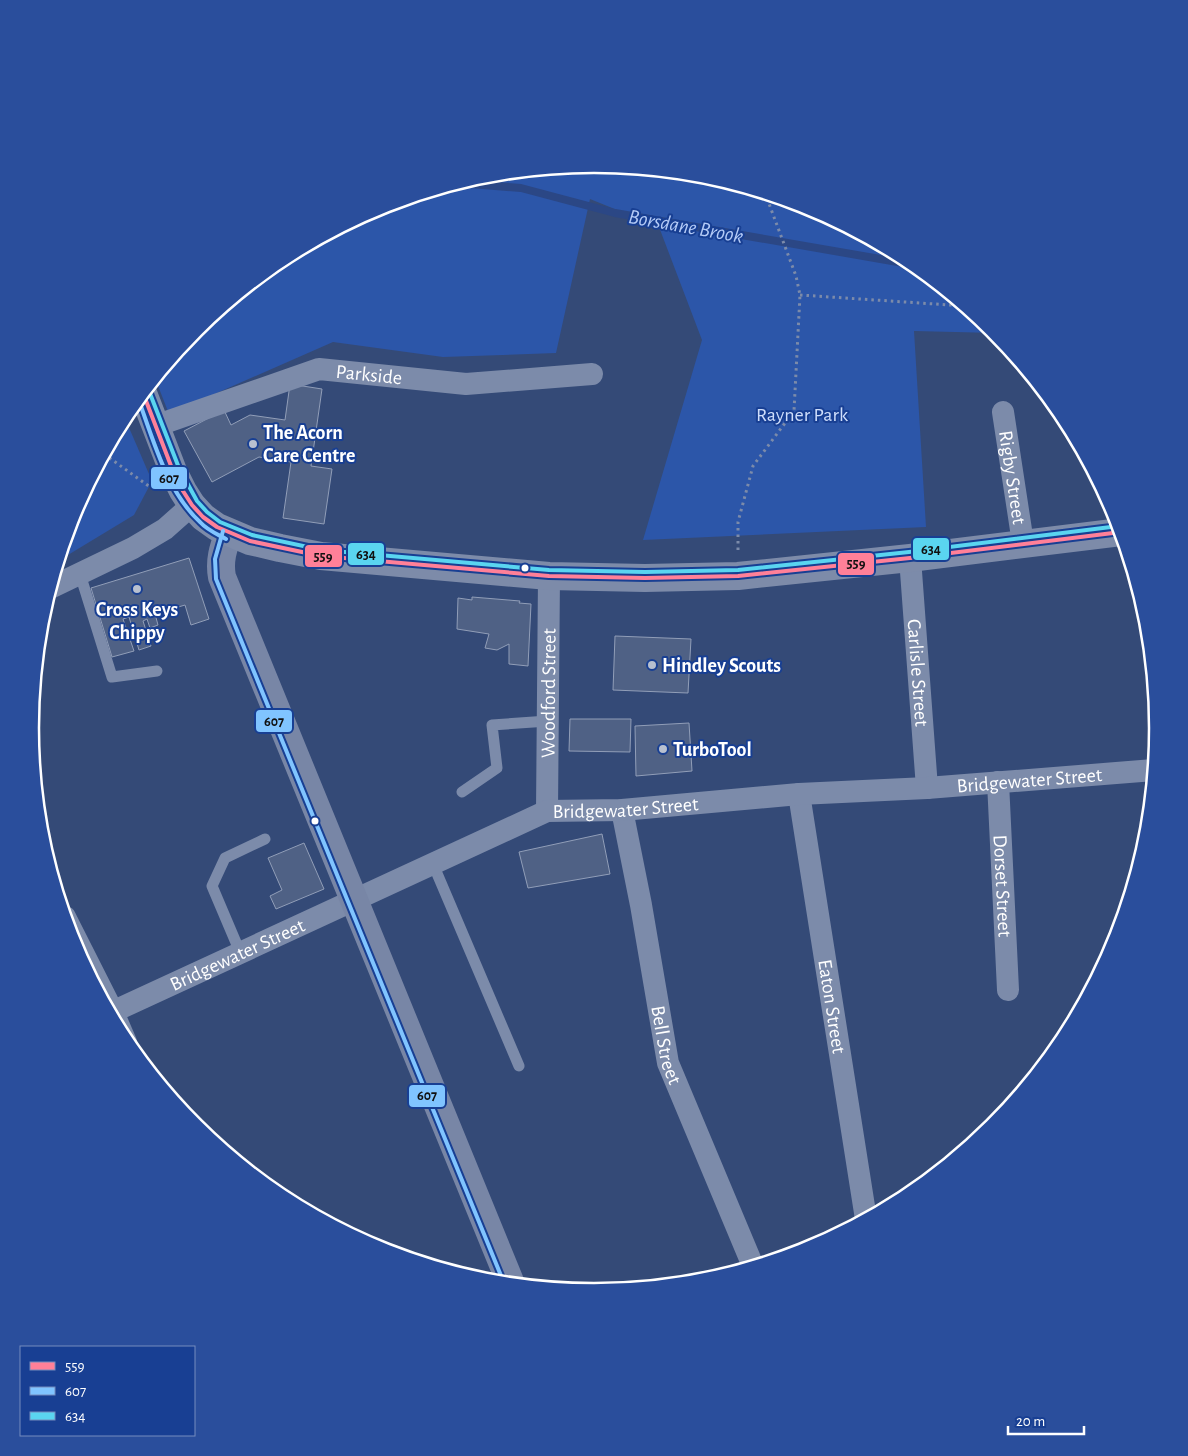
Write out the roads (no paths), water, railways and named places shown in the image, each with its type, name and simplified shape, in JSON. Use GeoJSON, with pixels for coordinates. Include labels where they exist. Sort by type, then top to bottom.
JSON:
{"type":"FeatureCollection","features":[{"type":"Feature","properties":{"kind":"highway"},"geometry":{"type":"LineString","coordinates":[[146,400],[174,472],[188,498],[203,517],[217,527],[250,541],[321,556],[549,576],[644,578],[738,576],[910,558],[1113,533]]}},
{"type":"Feature","properties":{"kind":"street","name":"Parkside"},"geometry":{"type":"LineString","coordinates":[[155,426],[319,368],[466,384],[592,374]]}},
{"type":"Feature","properties":{"kind":"street","name":"Rigby Street"},"geometry":{"type":"LineString","coordinates":[[1003,412],[1023,544]]}},
{"type":"Feature","properties":{"kind":"street"},"geometry":{"type":"LineString","coordinates":[[58,584],[133,548],[164,530],[188,498]]}},
{"type":"Feature","properties":{"kind":"street"},"geometry":{"type":"LineString","coordinates":[[229,533],[222,550],[220,567],[222,577],[508,1276]]}},
{"type":"Feature","properties":{"kind":"street","name":"Carlisle Street"},"geometry":{"type":"LineString","coordinates":[[910,558],[927,788]]}},
{"type":"Feature","properties":{"kind":"street","name":"Woodford Street"},"geometry":{"type":"LineString","coordinates":[[547,811],[549,576]]}},
{"type":"Feature","properties":{"kind":"street","name":"Bridgewater Street"},"geometry":{"type":"LineString","coordinates":[[116,1011],[547,811],[622,810],[799,794],[927,788],[1147,771]]}},
{"type":"Feature","properties":{"kind":"street","name":"Dorset Street"},"geometry":{"type":"LineString","coordinates":[[998,782],[1008,990]]}},
{"type":"Feature","properties":{"kind":"street","name":"Eaton Street"},"geometry":{"type":"LineString","coordinates":[[799,794],[865,1213]]}},
{"type":"Feature","properties":{"kind":"street","name":"Bell Street"},"geometry":{"type":"LineString","coordinates":[[622,810],[641,905],[668,1063],[751,1260]]}},
{"type":"Feature","properties":{"kind":"lane"},"geometry":{"type":"LineString","coordinates":[[80,574],[112,677],[158,671]]}},
{"type":"Feature","properties":{"kind":"lane"},"geometry":{"type":"LineString","coordinates":[[462,792],[497,768],[492,724],[548,720]]}},
{"type":"Feature","properties":{"kind":"lane"},"geometry":{"type":"LineString","coordinates":[[240,952],[212,886],[225,858],[265,839]]}},
{"type":"Feature","properties":{"kind":"lane"},"geometry":{"type":"LineString","coordinates":[[433,864],[519,1066]]}},
{"type":"Feature","properties":{"kind":"waterway","name":"Borsdane Brook"},"geometry":{"type":"LineString","coordinates":[[479,185],[521,188],[615,213],[895,262]]}},
{"type":"Feature","properties":{"kind":"place","name":"The Acorn Care Centre"},"geometry":{"type":"Point","coordinates":[253,444]}},
{"type":"Feature","properties":{"kind":"place","name":"Cross Keys Chippy"},"geometry":{"type":"Point","coordinates":[137,589]}},
{"type":"Feature","properties":{"kind":"place","name":"Hindley Scouts"},"geometry":{"type":"Point","coordinates":[652,665]}},
{"type":"Feature","properties":{"kind":"place","name":"TurboTool"},"geometry":{"type":"Point","coordinates":[663,749]}},
{"type":"Feature","properties":{"kind":"park label","name":"Rayner Park"},"geometry":{"type":"Point","coordinates":[802,414]}}]}
